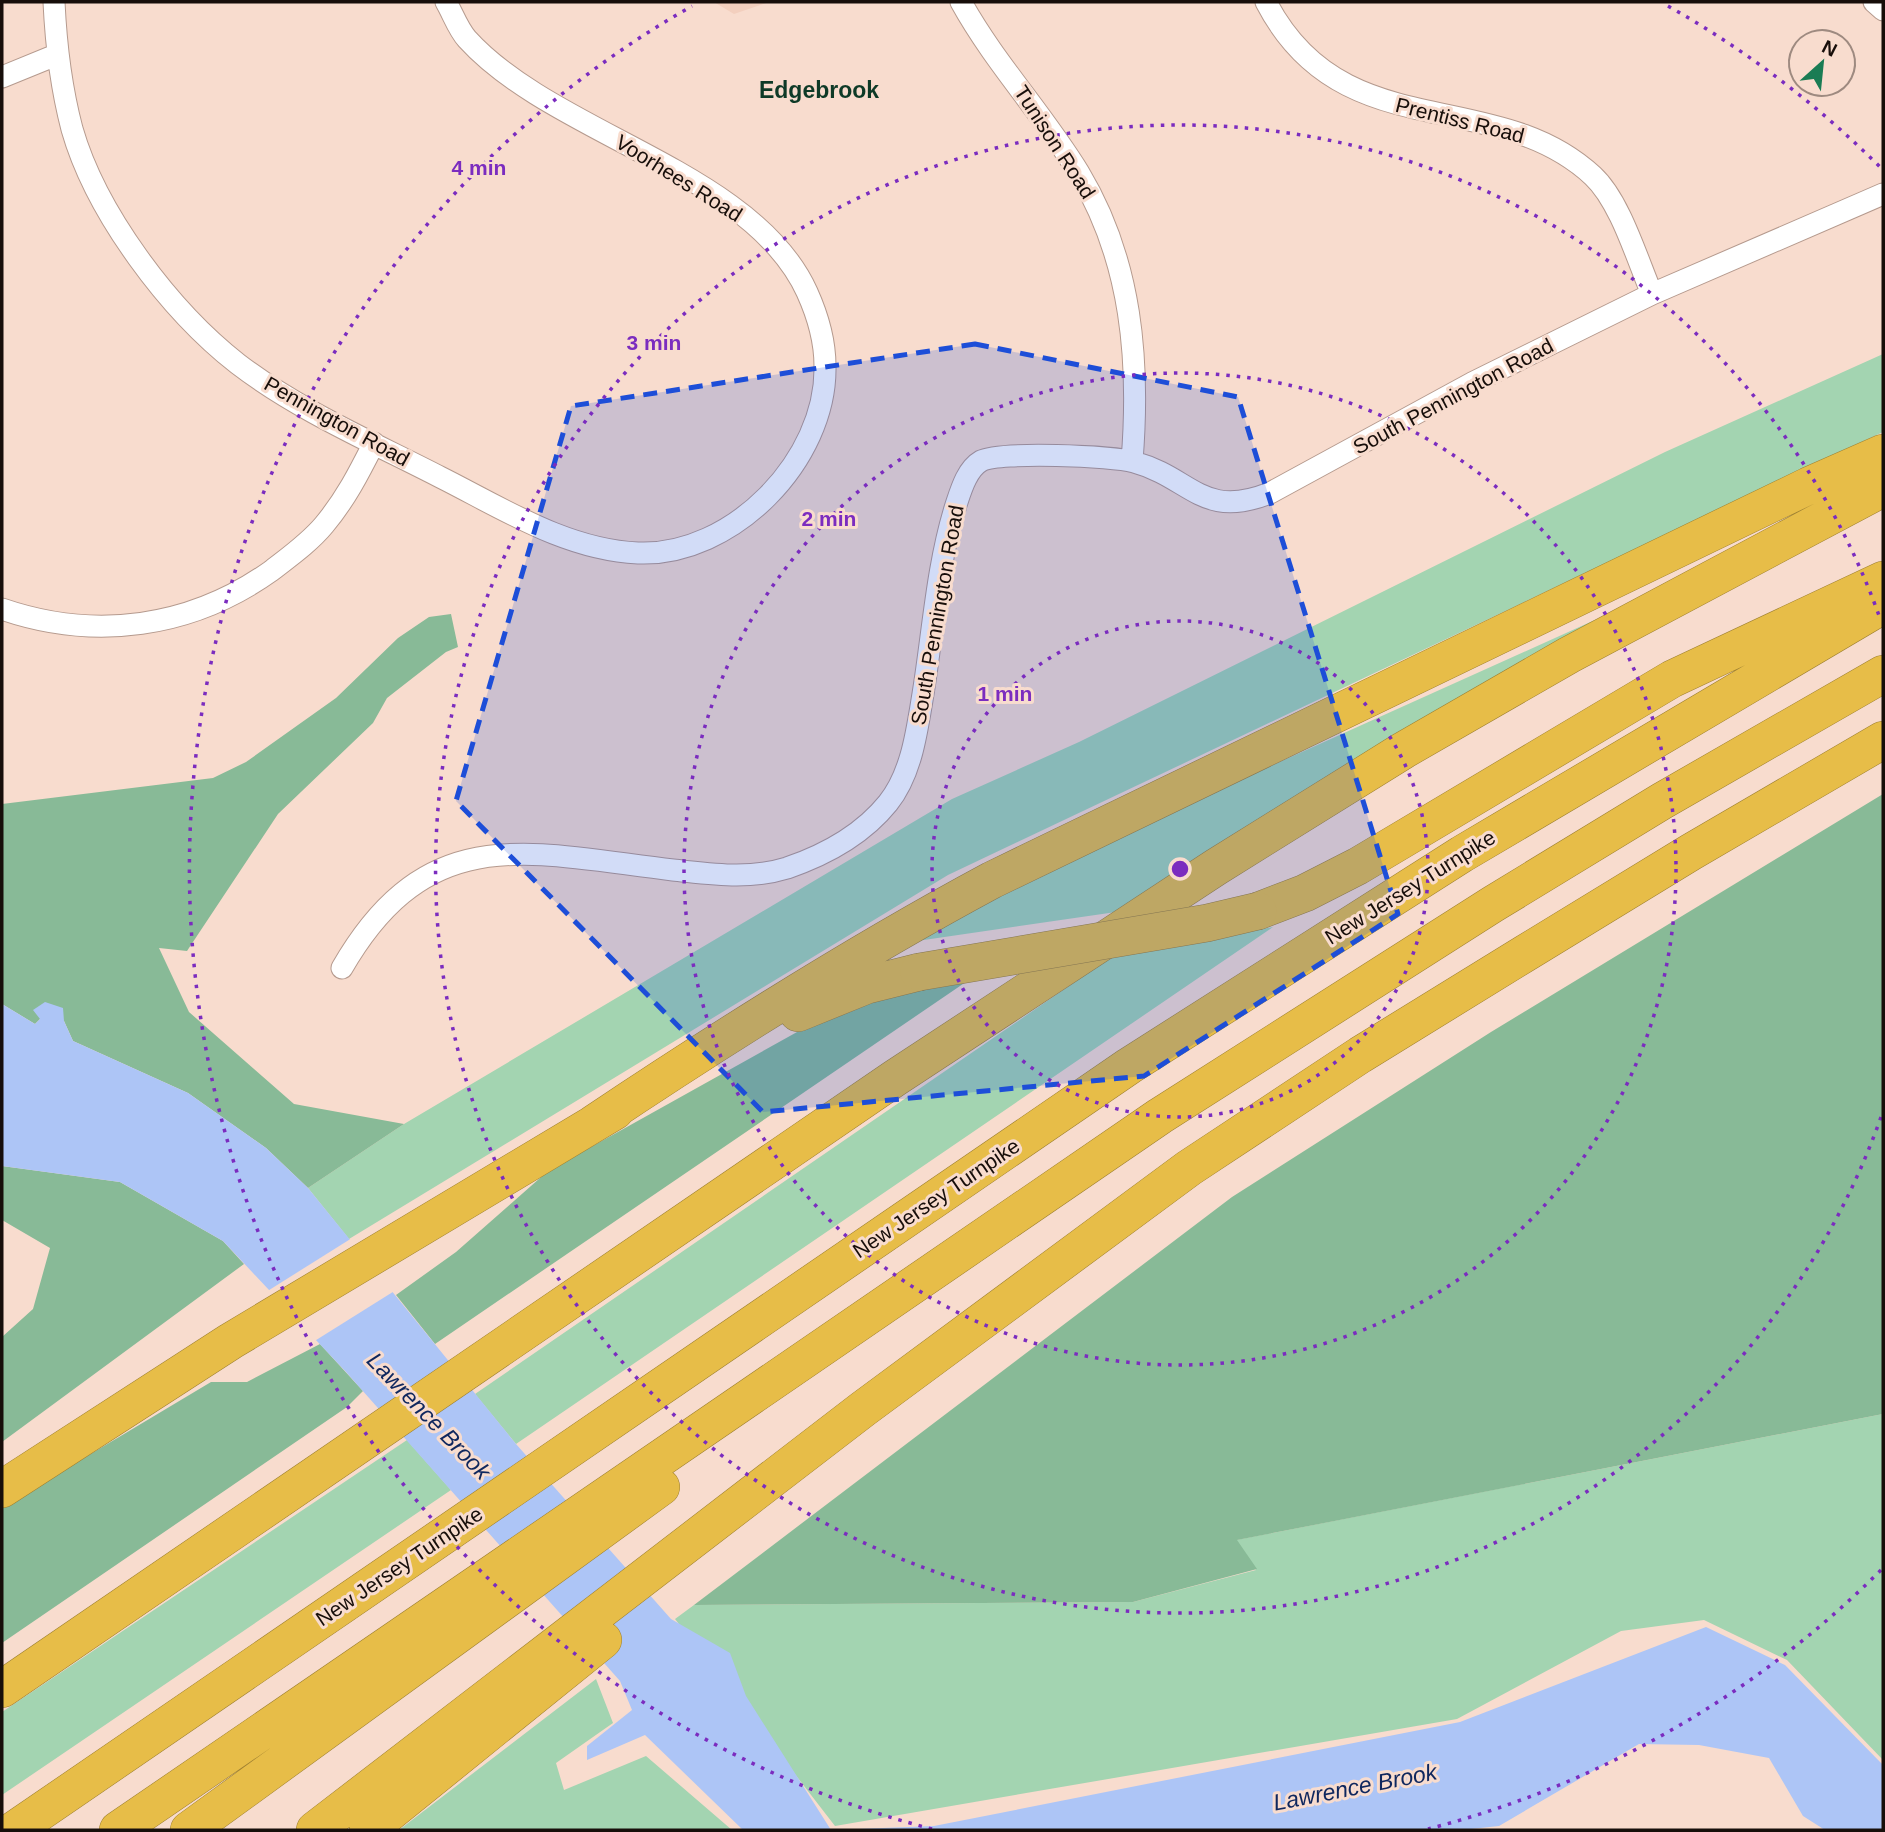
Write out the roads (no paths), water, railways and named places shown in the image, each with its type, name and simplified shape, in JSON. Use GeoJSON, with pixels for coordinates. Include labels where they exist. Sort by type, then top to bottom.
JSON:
{"type":"FeatureCollection","features":[{"type":"Feature","properties":{"kind":"highway"},"geometry":{"type":"LineString","coordinates":[[593,1124],[717,1041],[913,922],[992,880],[1808,486],[1883,453]]}},
{"type":"Feature","properties":{"kind":"highway"},"geometry":{"type":"LineString","coordinates":[[2,1689],[1055,970],[1246,848],[1404,750],[1569,655],[1883,488]]}},
{"type":"Feature","properties":{"kind":"highway"},"geometry":{"type":"LineString","coordinates":[[2,1489],[231,1341],[434,1217],[778,1021],[867,985],[919,972],[1207,923],[1258,911],[1359,866],[1672,678],[1883,580]]}},
{"type":"Feature","properties":{"kind":"highway","name":"New Jersey Turnpike"},"geometry":{"type":"LineString","coordinates":[[14,1830],[1196,1023],[1462,854],[1753,679],[1883,605]]}},
{"type":"Feature","properties":{"kind":"highway"},"geometry":{"type":"LineString","coordinates":[[118,1830],[477,1602],[632,1494],[773,1379],[1160,1116],[1323,1011],[1662,802],[1883,674]]}},
{"type":"Feature","properties":{"kind":"highway"},"geometry":{"type":"LineString","coordinates":[[368,1830],[541,1673],[863,1409],[1189,1168],[1315,1085],[1691,852],[1883,740]]}},
{"type":"Feature","properties":{"kind":"highway"},"geometry":{"type":"LineString","coordinates":[[189,1830],[477,1602]]}},
{"type":"Feature","properties":{"kind":"highway"},"geometry":{"type":"LineString","coordinates":[[315,1830],[541,1673]]}},
{"type":"Feature","properties":{"kind":"street","name":"Pennington Road"},"geometry":{"type":"LineString","coordinates":[[54,2],[57,55],[73,132],[97,187],[130,248],[163,291],[200,332],[240,366],[287,396],[560,537],[593,548],[640,554],[675,550],[715,535],[751,511],[779,485],[802,450]]}},
{"type":"Feature","properties":{"kind":"street","name":"Voorhees Road"},"geometry":{"type":"LineString","coordinates":[[446,2],[464,35],[501,72],[733,207],[782,255],[810,300],[819,324],[825,365],[823,396],[802,450]]}},
{"type":"Feature","properties":{"kind":"street","name":"Tunison Road"},"geometry":{"type":"LineString","coordinates":[[961,2],[1079,173],[1107,229],[1125,286],[1133,340],[1137,401],[1132,461]]}},
{"type":"Feature","properties":{"kind":"street","name":"Prentiss Road"},"geometry":{"type":"LineString","coordinates":[[1266,2],[1277,22],[1300,50],[1328,72],[1362,93],[1393,104],[1518,133],[1570,156],[1595,177],[1612,202],[1652,294]]}},
{"type":"Feature","properties":{"kind":"street"},"geometry":{"type":"LineString","coordinates":[[1874,2],[1883,10]]}},
{"type":"Feature","properties":{"kind":"street"},"geometry":{"type":"LineString","coordinates":[[2,76],[57,55]]}},
{"type":"Feature","properties":{"kind":"street","name":"South Pennington Road"},"geometry":{"type":"LineString","coordinates":[[342,968],[362,932],[385,906],[416,881],[484,855],[528,853],[739,878],[784,869],[814,857],[860,831],[891,800],[905,772],[916,732],[951,523],[967,475],[980,462],[995,457],[1040,456],[1132,461],[1163,473],[1194,494],[1221,503],[1246,503],[1270,494],[1472,383],[1652,294],[1883,194]]}},
{"type":"Feature","properties":{"kind":"street"},"geometry":{"type":"LineString","coordinates":[[2,609],[24,617],[89,626],[179,618],[216,605],[289,558],[322,527],[351,489],[374,443]]}},
{"type":"Feature","properties":{"kind":"water","name":"Lawrence Brook"},"geometry":{"type":"Polygon","coordinates":[[[45,1002],[63,1008],[64,1021],[73,1041],[188,1093],[266,1148],[308,1188],[516,1444],[671,1619],[730,1653],[746,1696],[831,1830],[743,1830],[645,1735],[587,1760],[587,1746],[632,1710],[620,1681],[346,1372],[223,1241],[120,1182],[2,1166],[2,1004],[35,1024],[40,1019],[33,1010],[45,1002]]]}},
{"type":"Feature","properties":{"kind":"water","name":"Lawrence Brook"},"geometry":{"type":"Polygon","coordinates":[[[1706,1627],[1785,1665],[1883,1765],[1883,1830],[1825,1830],[1803,1816],[1769,1758],[1699,1745],[1639,1744],[1499,1826],[1462,1830],[831,1830],[934,1826],[1460,1722],[1706,1627]]]}},
{"type":"Feature","properties":{"kind":"district","name":"Edgebrook"},"geometry":{"type":"Point","coordinates":[819,90]}}]}
